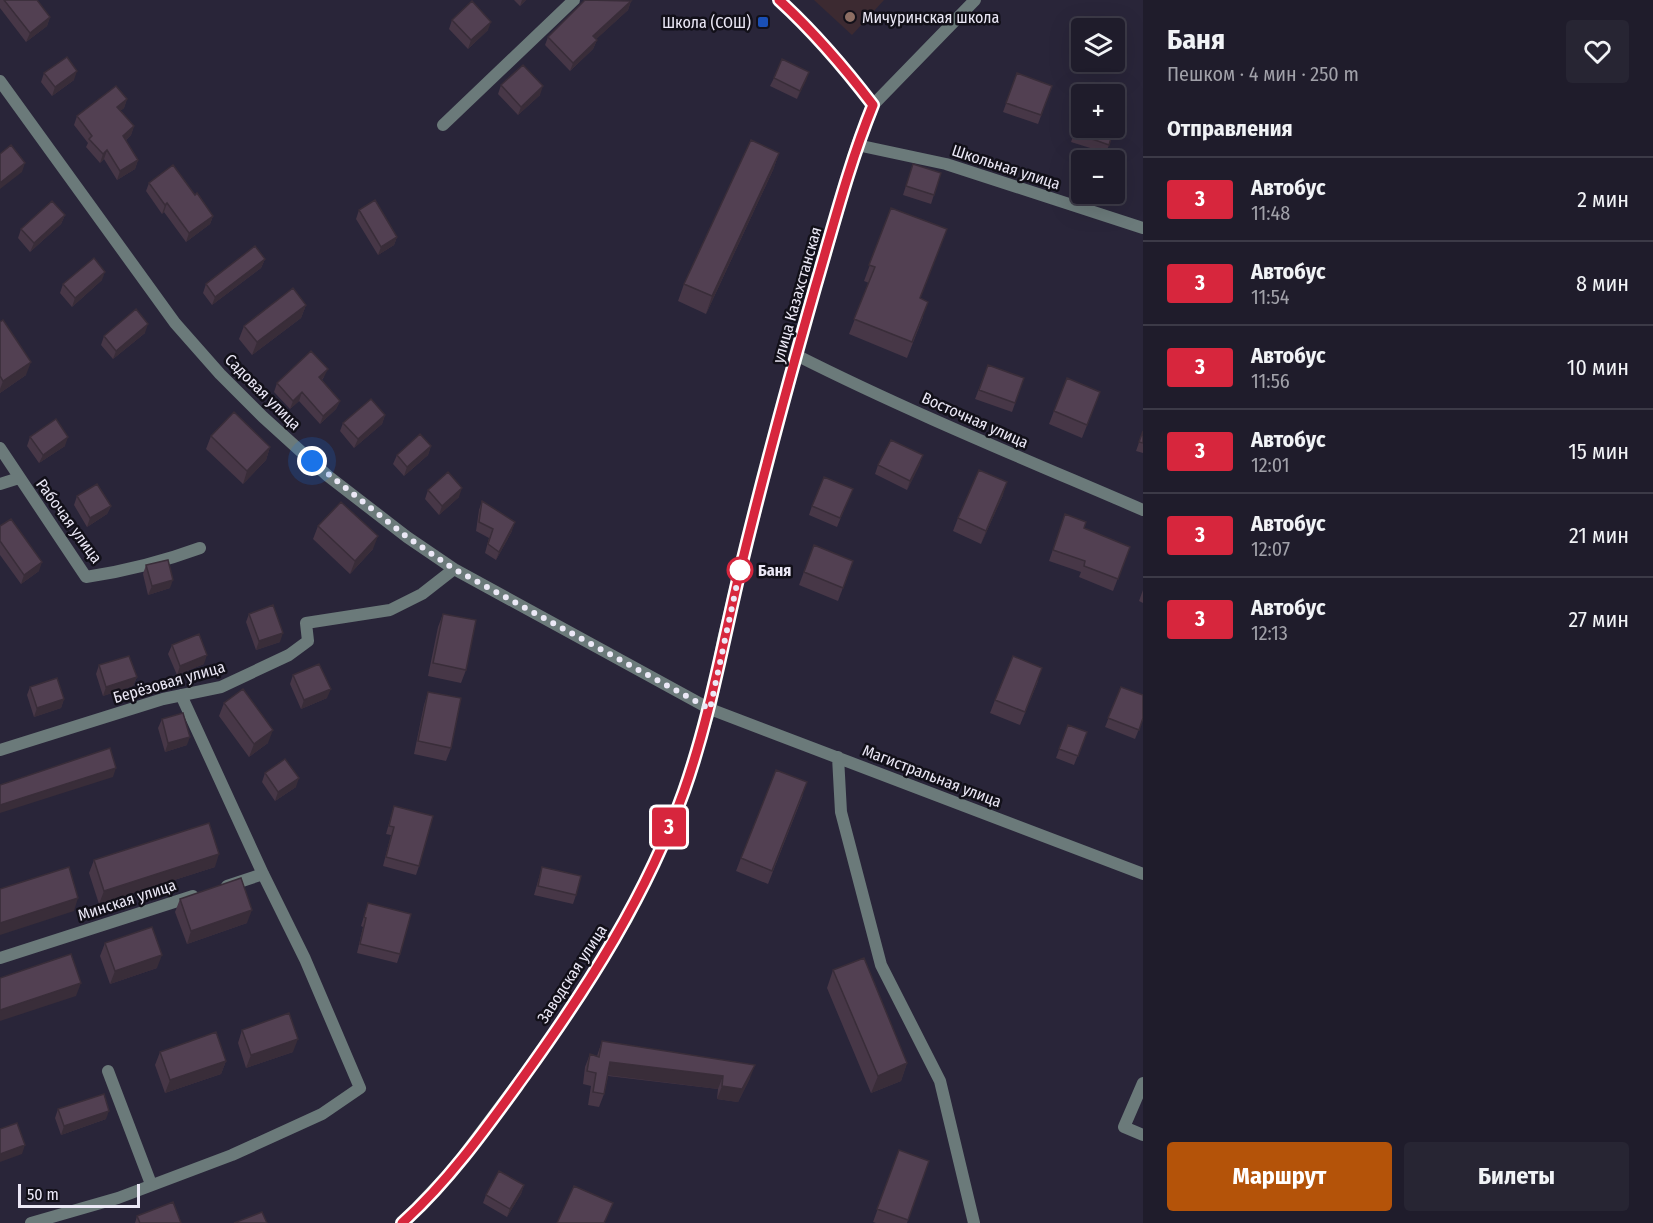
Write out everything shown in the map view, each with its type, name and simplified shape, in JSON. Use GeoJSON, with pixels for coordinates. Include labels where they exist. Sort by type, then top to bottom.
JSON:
{"type":"FeatureCollection","features":[{"type":"Feature","properties":{"kind":"street"},"geometry":{"type":"LineString","coordinates":[[443,125],[574,0]]}},
{"type":"Feature","properties":{"kind":"street"},"geometry":{"type":"LineString","coordinates":[[779,0],[804,22],[873,105]]}},
{"type":"Feature","properties":{"kind":"street","name":"улица Казахстанская"},"geometry":{"type":"LineString","coordinates":[[710,709],[723,640],[747,540],[796,355],[857,145],[873,105],[975,0]]}},
{"type":"Feature","properties":{"kind":"street","name":"Садовая улица"},"geometry":{"type":"LineString","coordinates":[[0,81],[175,323],[220,374],[328,476],[407,537],[454,569],[710,709]]}},
{"type":"Feature","properties":{"kind":"street","name":"Школьная улица"},"geometry":{"type":"LineString","coordinates":[[857,145],[946,164],[1143,228]]}},
{"type":"Feature","properties":{"kind":"street","name":"Восточная улица"},"geometry":{"type":"LineString","coordinates":[[796,355],[958,431],[1143,510]]}},
{"type":"Feature","properties":{"kind":"street","name":"Рабочая улица"},"geometry":{"type":"LineString","coordinates":[[0,448],[86,577],[121,572],[167,560],[200,548]]}},
{"type":"Feature","properties":{"kind":"street"},"geometry":{"type":"LineString","coordinates":[[0,484],[18,478]]}},
{"type":"Feature","properties":{"kind":"street","name":"Берёзовая улица"},"geometry":{"type":"LineString","coordinates":[[0,750],[181,695],[221,687],[289,655],[308,641],[306,623],[390,610],[422,594],[454,569]]}},
{"type":"Feature","properties":{"kind":"street"},"geometry":{"type":"LineString","coordinates":[[31,1223],[118,1198],[232,1155],[312,1119],[360,1088],[305,959],[263,874],[181,695]]}},
{"type":"Feature","properties":{"kind":"street","name":"Магистральная улица"},"geometry":{"type":"LineString","coordinates":[[710,709],[1143,874]]}},
{"type":"Feature","properties":{"kind":"street","name":"Заводская улица"},"geometry":{"type":"LineString","coordinates":[[402,1223],[454,1168],[498,1111],[588,983],[627,919],[659,853],[680,801],[710,709]]}},
{"type":"Feature","properties":{"kind":"street"},"geometry":{"type":"LineString","coordinates":[[838,757],[841,812],[881,965],[940,1081],[974,1223]]}},
{"type":"Feature","properties":{"kind":"street","name":"Минская улица"},"geometry":{"type":"LineString","coordinates":[[0,958],[263,874]]}},
{"type":"Feature","properties":{"kind":"street"},"geometry":{"type":"LineString","coordinates":[[108,1071],[151,1184]]}},
{"type":"Feature","properties":{"kind":"street"},"geometry":{"type":"LineString","coordinates":[[1143,1083],[1124,1127],[1143,1135]]}},
{"type":"Feature","properties":{"kind":"shaded area","name":"Мичуринская школа"},"geometry":{"type":"Polygon","coordinates":[[[814,0],[884,0],[852,35],[814,0]]]}},
{"type":"Feature","properties":{"kind":"building"},"geometry":{"type":"Polygon","coordinates":[[[4,0],[37,0],[50,17],[30,33],[4,0]]]}},
{"type":"Feature","properties":{"kind":"building"},"geometry":{"type":"Polygon","coordinates":[[[585,0],[631,1],[593,36],[597,40],[573,63],[548,37],[585,0]]]}},
{"type":"Feature","properties":{"kind":"building"},"geometry":{"type":"Polygon","coordinates":[[[472,1],[491,22],[471,40],[452,20],[472,1]]]}},
{"type":"Feature","properties":{"kind":"building"},"geometry":{"type":"Polygon","coordinates":[[[67,57],[77,71],[55,87],[44,73],[67,57]]]}},
{"type":"Feature","properties":{"kind":"building"},"geometry":{"type":"Polygon","coordinates":[[[782,59],[809,72],[800,91],[774,78],[782,59]]]}},
{"type":"Feature","properties":{"kind":"building"},"geometry":{"type":"Polygon","coordinates":[[[523,65],[543,86],[521,107],[501,85],[523,65]]]}},
{"type":"Feature","properties":{"kind":"building"},"geometry":{"type":"Polygon","coordinates":[[[1017,73],[1052,86],[1041,115],[1006,103],[1017,73]]]}},
{"type":"Feature","properties":{"kind":"building"},"geometry":{"type":"Polygon","coordinates":[[[116,86],[127,99],[117,107],[134,126],[123,136],[138,160],[120,171],[107,150],[103,154],[89,139],[92,136],[77,116],[116,86]]]}},
{"type":"Feature","properties":{"kind":"building"},"geometry":{"type":"Polygon","coordinates":[[[1089,138],[1111,138],[1109,145],[1089,138]]]}},
{"type":"Feature","properties":{"kind":"building"},"geometry":{"type":"Polygon","coordinates":[[[751,140],[779,153],[712,296],[684,284],[751,140]]]}},
{"type":"Feature","properties":{"kind":"building"},"geometry":{"type":"Polygon","coordinates":[[[11,145],[25,163],[0,183],[0,154],[11,145]]]}},
{"type":"Feature","properties":{"kind":"building"},"geometry":{"type":"Polygon","coordinates":[[[913,164],[941,173],[934,195],[906,186],[913,164]]]}},
{"type":"Feature","properties":{"kind":"building"},"geometry":{"type":"Polygon","coordinates":[[[173,165],[213,216],[189,233],[149,183],[173,165]]]}},
{"type":"Feature","properties":{"kind":"building"},"geometry":{"type":"Polygon","coordinates":[[[375,200],[397,237],[381,247],[359,210],[375,200]]]}},
{"type":"Feature","properties":{"kind":"building"},"geometry":{"type":"Polygon","coordinates":[[[52,201],[65,215],[34,243],[21,229],[52,201]]]}},
{"type":"Feature","properties":{"kind":"building"},"geometry":{"type":"Polygon","coordinates":[[[891,208],[947,229],[920,298],[928,302],[912,342],[854,319],[875,267],[869,265],[891,208]]]}},
{"type":"Feature","properties":{"kind":"building"},"geometry":{"type":"Polygon","coordinates":[[[255,246],[265,259],[215,297],[206,284],[255,246]]]}},
{"type":"Feature","properties":{"kind":"building"},"geometry":{"type":"Polygon","coordinates":[[[94,258],[105,272],[75,298],[63,284],[94,258]]]}},
{"type":"Feature","properties":{"kind":"building"},"geometry":{"type":"Polygon","coordinates":[[[293,288],[306,305],[257,342],[244,326],[293,288]]]}},
{"type":"Feature","properties":{"kind":"building"},"geometry":{"type":"Polygon","coordinates":[[[136,309],[148,324],[116,351],[104,336],[136,309]]]}},
{"type":"Feature","properties":{"kind":"building"},"geometry":{"type":"Polygon","coordinates":[[[3,320],[31,362],[3,381],[0,376],[0,322],[3,320]]]}},
{"type":"Feature","properties":{"kind":"building"},"geometry":{"type":"Polygon","coordinates":[[[311,351],[328,369],[319,377],[340,401],[323,416],[302,392],[293,401],[277,383],[311,351]]]}},
{"type":"Feature","properties":{"kind":"building"},"geometry":{"type":"Polygon","coordinates":[[[988,365],[1024,378],[1015,403],[979,390],[988,365]]]}},
{"type":"Feature","properties":{"kind":"building"},"geometry":{"type":"Polygon","coordinates":[[[1067,378],[1100,392],[1087,425],[1054,411],[1067,378]]]}},
{"type":"Feature","properties":{"kind":"building"},"geometry":{"type":"Polygon","coordinates":[[[371,399],[385,415],[358,439],[343,423],[371,399]]]}},
{"type":"Feature","properties":{"kind":"building"},"geometry":{"type":"Polygon","coordinates":[[[234,412],[270,447],[247,471],[211,436],[234,412]]]}},
{"type":"Feature","properties":{"kind":"building"},"geometry":{"type":"Polygon","coordinates":[[[56,419],[68,437],[43,455],[30,437],[56,419]]]}},
{"type":"Feature","properties":{"kind":"building"},"geometry":{"type":"Polygon","coordinates":[[[1143,431],[1143,443],[1139,442],[1143,431]]]}},
{"type":"Feature","properties":{"kind":"building"},"geometry":{"type":"Polygon","coordinates":[[[420,434],[431,446],[407,467],[397,455],[420,434]]]}},
{"type":"Feature","properties":{"kind":"building"},"geometry":{"type":"Polygon","coordinates":[[[891,440],[923,455],[910,481],[878,465],[891,440]]]}},
{"type":"Feature","properties":{"kind":"building"},"geometry":{"type":"Polygon","coordinates":[[[979,470],[1007,482],[986,531],[958,518],[979,470]]]}},
{"type":"Feature","properties":{"kind":"building"},"geometry":{"type":"Polygon","coordinates":[[[448,472],[462,488],[442,506],[428,490],[448,472]]]}},
{"type":"Feature","properties":{"kind":"building"},"geometry":{"type":"Polygon","coordinates":[[[824,477],[853,489],[840,518],[812,506],[824,477]]]}},
{"type":"Feature","properties":{"kind":"building"},"geometry":{"type":"Polygon","coordinates":[[[97,484],[111,506],[90,518],[77,496],[97,484]]]}},
{"type":"Feature","properties":{"kind":"building"},"geometry":{"type":"Polygon","coordinates":[[[482,501],[515,522],[499,552],[488,544],[493,529],[479,522],[482,501]]]}},
{"type":"Feature","properties":{"kind":"building"},"geometry":{"type":"Polygon","coordinates":[[[341,502],[378,536],[355,561],[318,526],[341,502]]]}},
{"type":"Feature","properties":{"kind":"building"},"geometry":{"type":"Polygon","coordinates":[[[1065,514],[1086,522],[1084,528],[1130,547],[1118,579],[1084,566],[1085,561],[1053,550],[1065,514]]]}},
{"type":"Feature","properties":{"kind":"building"},"geometry":{"type":"Polygon","coordinates":[[[11,519],[42,562],[24,575],[0,541],[0,526],[11,519]]]}},
{"type":"Feature","properties":{"kind":"building"},"geometry":{"type":"Polygon","coordinates":[[[814,545],[853,561],[843,588],[804,572],[814,545]]]}},
{"type":"Feature","properties":{"kind":"building"},"geometry":{"type":"Polygon","coordinates":[[[168,560],[173,580],[152,586],[146,565],[168,560]]]}},
{"type":"Feature","properties":{"kind":"building"},"geometry":{"type":"Polygon","coordinates":[[[273,605],[283,633],[259,641],[249,614],[273,605]]]}},
{"type":"Feature","properties":{"kind":"building"},"geometry":{"type":"Polygon","coordinates":[[[443,614],[476,620],[466,670],[433,663],[443,614]]]}},
{"type":"Feature","properties":{"kind":"building"},"geometry":{"type":"Polygon","coordinates":[[[199,634],[207,655],[180,666],[172,645],[199,634]]]}},
{"type":"Feature","properties":{"kind":"building"},"geometry":{"type":"Polygon","coordinates":[[[129,656],[137,677],[106,687],[99,665],[129,656]]]}},
{"type":"Feature","properties":{"kind":"building"},"geometry":{"type":"Polygon","coordinates":[[[1013,656],[1042,668],[1025,712],[995,700],[1013,656]]]}},
{"type":"Feature","properties":{"kind":"building"},"geometry":{"type":"Polygon","coordinates":[[[319,664],[331,689],[304,700],[293,675],[319,664]]]}},
{"type":"Feature","properties":{"kind":"building"},"geometry":{"type":"Polygon","coordinates":[[[57,678],[64,699],[37,708],[30,687],[57,678]]]}},
{"type":"Feature","properties":{"kind":"building"},"geometry":{"type":"Polygon","coordinates":[[[1121,687],[1143,695],[1143,718],[1139,730],[1108,718],[1121,687]]]}},
{"type":"Feature","properties":{"kind":"building"},"geometry":{"type":"Polygon","coordinates":[[[243,689],[273,730],[254,744],[224,703],[243,689]]]}},
{"type":"Feature","properties":{"kind":"building"},"geometry":{"type":"Polygon","coordinates":[[[428,692],[461,698],[451,748],[418,741],[428,692]]]}},
{"type":"Feature","properties":{"kind":"building"},"geometry":{"type":"Polygon","coordinates":[[[183,713],[190,737],[168,743],[162,719],[183,713]]]}},
{"type":"Feature","properties":{"kind":"building"},"geometry":{"type":"Polygon","coordinates":[[[1068,725],[1087,732],[1078,756],[1059,749],[1068,725]]]}},
{"type":"Feature","properties":{"kind":"building"},"geometry":{"type":"Polygon","coordinates":[[[110,748],[116,768],[0,805],[0,785],[110,748]]]}},
{"type":"Feature","properties":{"kind":"building"},"geometry":{"type":"Polygon","coordinates":[[[285,759],[299,778],[278,792],[265,773],[285,759]]]}},
{"type":"Feature","properties":{"kind":"building"},"geometry":{"type":"Polygon","coordinates":[[[776,770],[807,782],[772,871],[741,858],[776,770]]]}},
{"type":"Feature","properties":{"kind":"building"},"geometry":{"type":"Polygon","coordinates":[[[394,806],[433,816],[419,866],[386,857],[394,827],[389,826],[394,806]]]}},
{"type":"Feature","properties":{"kind":"building"},"geometry":{"type":"Polygon","coordinates":[[[209,823],[219,854],[104,891],[94,860],[209,823]]]}},
{"type":"Feature","properties":{"kind":"building"},"geometry":{"type":"Polygon","coordinates":[[[69,867],[78,898],[0,923],[0,889],[69,867]]]}},
{"type":"Feature","properties":{"kind":"building"},"geometry":{"type":"Polygon","coordinates":[[[542,867],[581,876],[576,895],[538,886],[542,867]]]}},
{"type":"Feature","properties":{"kind":"building"},"geometry":{"type":"Polygon","coordinates":[[[241,878],[252,910],[191,931],[180,899],[241,878]]]}},
{"type":"Feature","properties":{"kind":"building"},"geometry":{"type":"Polygon","coordinates":[[[368,903],[411,914],[400,954],[360,944],[368,903]]]}},
{"type":"Feature","properties":{"kind":"building"},"geometry":{"type":"Polygon","coordinates":[[[152,927],[162,955],[115,971],[105,943],[152,927]]]}},
{"type":"Feature","properties":{"kind":"building"},"geometry":{"type":"Polygon","coordinates":[[[71,954],[81,983],[0,1010],[0,978],[71,954]]]}},
{"type":"Feature","properties":{"kind":"building"},"geometry":{"type":"Polygon","coordinates":[[[864,958],[907,1063],[878,1076],[833,970],[864,958]]]}},
{"type":"Feature","properties":{"kind":"building"},"geometry":{"type":"Polygon","coordinates":[[[289,1013],[298,1039],[251,1055],[242,1030],[289,1013]]]}},
{"type":"Feature","properties":{"kind":"building"},"geometry":{"type":"Polygon","coordinates":[[[216,1032],[226,1061],[170,1080],[160,1052],[216,1032]]]}},
{"type":"Feature","properties":{"kind":"building"},"geometry":{"type":"Polygon","coordinates":[[[602,1041],[755,1065],[742,1089],[722,1086],[723,1076],[610,1062],[604,1094],[593,1092],[596,1073],[587,1071],[590,1054],[599,1057],[602,1041]]]}},
{"type":"Feature","properties":{"kind":"building"},"geometry":{"type":"Polygon","coordinates":[[[104,1094],[109,1111],[64,1126],[58,1109],[104,1094]]]}},
{"type":"Feature","properties":{"kind":"building"},"geometry":{"type":"Polygon","coordinates":[[[17,1123],[25,1145],[0,1154],[0,1129],[17,1123]]]}},
{"type":"Feature","properties":{"kind":"building"},"geometry":{"type":"Polygon","coordinates":[[[899,1150],[929,1161],[908,1220],[877,1209],[899,1150]]]}},
{"type":"Feature","properties":{"kind":"building"},"geometry":{"type":"Polygon","coordinates":[[[499,1171],[524,1185],[510,1209],[486,1195],[499,1171]]]}},
{"type":"Feature","properties":{"kind":"building"},"geometry":{"type":"Polygon","coordinates":[[[574,1186],[613,1203],[604,1223],[557,1223],[574,1186]]]}},
{"type":"Feature","properties":{"kind":"building"},"geometry":{"type":"Polygon","coordinates":[[[173,1202],[181,1223],[140,1223],[137,1216],[173,1202]]]}},
{"type":"Feature","properties":{"kind":"building"},"geometry":{"type":"Polygon","coordinates":[[[262,1212],[267,1223],[234,1223],[262,1212]]]}},
{"type":"Feature","properties":{"kind":"bus line","name":"3"},"geometry":{"type":"LineString","coordinates":[[402,1223],[454,1168],[498,1111],[588,983],[627,919],[659,853],[684,791],[710,709],[723,640],[747,540],[796,355],[857,145],[873,105],[804,22],[779,0]]}},
{"type":"Feature","properties":{"kind":"place","name":"Мичуринская школа"},"geometry":{"type":"Point","coordinates":[850,17]}},
{"type":"Feature","properties":{"kind":"place","name":"Школа (СОШ)"},"geometry":{"type":"Point","coordinates":[763,22]}},
{"type":"Feature","properties":{"kind":"place","name":"Баня"},"geometry":{"type":"Point","coordinates":[740,570]}},
{"type":"Feature","properties":{"kind":"route"},"geometry":{"type":"LineString","coordinates":[[312,461],[407,537],[454,569],[710,709],[723,640],[740,570]]}}]}
